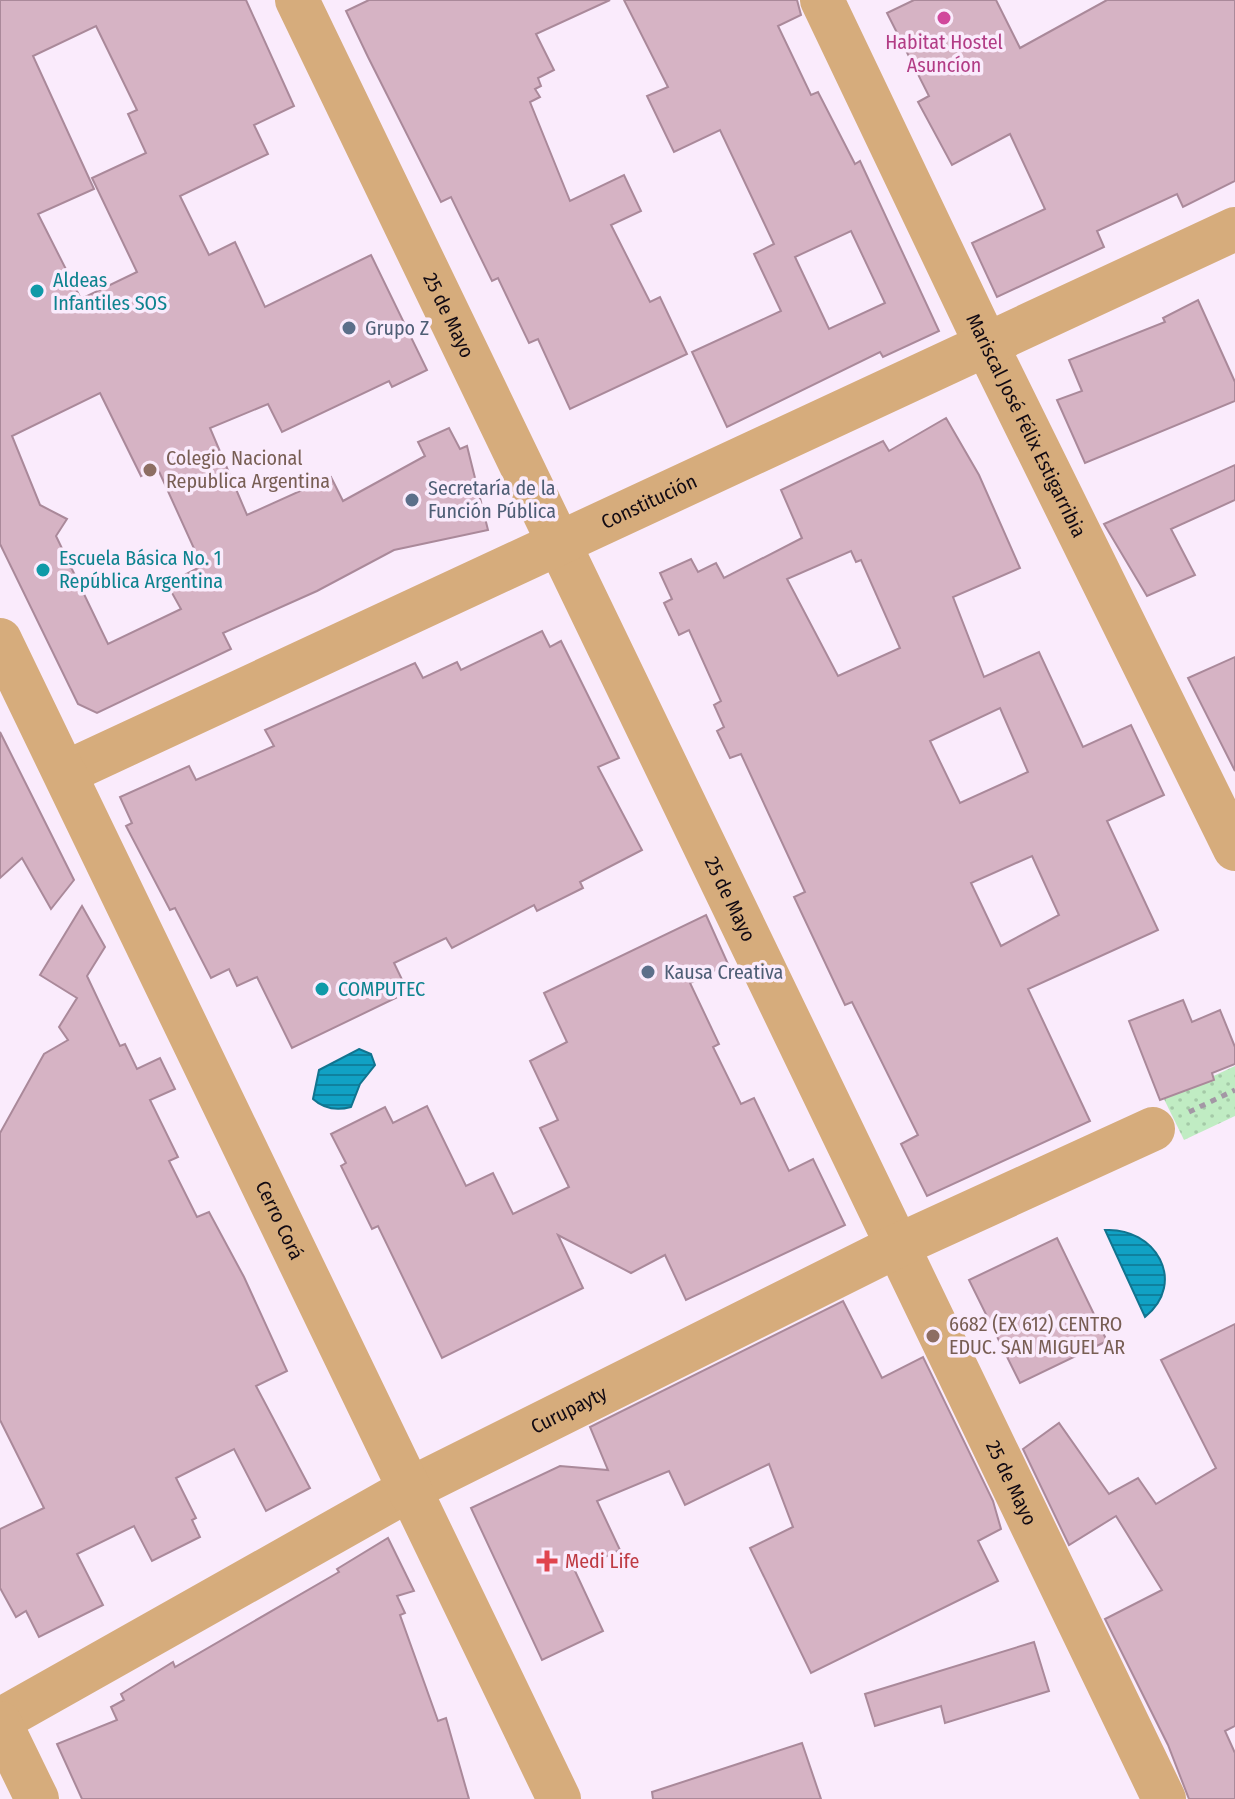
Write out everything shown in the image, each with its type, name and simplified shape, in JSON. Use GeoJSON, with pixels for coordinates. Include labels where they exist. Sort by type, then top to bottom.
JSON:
{"type":"FeatureCollection","features":[{"type":"Feature","properties":{"kind":"street","name":"25 de Mayo"},"geometry":{"type":"LineString","coordinates":[[297,0],[1164,1799]]}},
{"type":"Feature","properties":{"kind":"street","name":"Mariscal José Félix Estigarribia"},"geometry":{"type":"LineString","coordinates":[[822,0],[986,344],[1235,849]]}},
{"type":"Feature","properties":{"kind":"street","name":"Constitución"},"geometry":{"type":"LineString","coordinates":[[65,773],[1235,229]]}},
{"type":"Feature","properties":{"kind":"street","name":"Cerro Corá"},"geometry":{"type":"LineString","coordinates":[[0,640],[559,1799]]}},
{"type":"Feature","properties":{"kind":"street","name":"Curupayty"},"geometry":{"type":"LineString","coordinates":[[0,1722],[410,1489],[897,1246],[1153,1129]]}},
{"type":"Feature","properties":{"kind":"street"},"geometry":{"type":"LineString","coordinates":[[0,1722],[37,1799]]}},
{"type":"Feature","properties":{"kind":"green space"},"geometry":{"type":"Polygon","coordinates":[[[1235,1066],[1235,1116],[1184,1140],[1164,1099],[1235,1066]]]}},
{"type":"Feature","properties":{"kind":"water"},"geometry":{"type":"Polygon","coordinates":[[[359,1049],[371,1054],[375,1065],[360,1084],[351,1107],[330,1108],[313,1099],[319,1070],[359,1049]]]}},
{"type":"Feature","properties":{"kind":"water"},"geometry":{"type":"Polygon","coordinates":[[[1105,1230],[1123,1231],[1138,1237],[1160,1259],[1164,1288],[1158,1303],[1145,1317],[1105,1230]]]}},
{"type":"Feature","properties":{"kind":"building"},"geometry":{"type":"Polygon","coordinates":[[[0,0],[246,0],[294,106],[254,125],[268,154],[180,196],[209,255],[235,242],[265,307],[371,255],[427,370],[392,387],[389,381],[282,432],[268,404],[210,428],[247,515],[331,477],[343,501],[425,456],[418,442],[449,428],[460,449],[467,446],[488,530],[394,550],[317,591],[223,633],[231,649],[97,713],[78,704],[0,544],[0,0]],[[96,26],[33,56],[94,189],[38,214],[81,299],[137,272],[92,178],[146,153],[128,114],[137,110],[96,26]],[[100,393],[12,436],[40,505],[67,519],[56,536],[108,644],[181,609],[167,584],[202,566],[157,467],[141,476],[100,393]]]}},
{"type":"Feature","properties":{"kind":"building"},"geometry":{"type":"Polygon","coordinates":[[[369,0],[610,0],[536,34],[554,70],[538,78],[541,86],[535,89],[540,97],[530,102],[570,201],[624,175],[641,211],[611,225],[650,302],[660,297],[687,354],[570,409],[538,339],[529,343],[498,278],[492,281],[451,197],[441,202],[368,57],[346,11],[369,0]]]}},
{"type":"Feature","properties":{"kind":"building"},"geometry":{"type":"Polygon","coordinates":[[[624,0],[797,0],[801,15],[778,26],[811,95],[818,92],[855,164],[860,161],[939,331],[883,357],[880,352],[727,427],[692,352],[781,311],[754,254],[774,244],[720,130],[674,152],[647,96],[668,87],[624,0]],[[851,231],[795,257],[829,329],[885,303],[851,231]]]}},
{"type":"Feature","properties":{"kind":"building"},"geometry":{"type":"Polygon","coordinates":[[[914,0],[996,0],[1020,48],[1107,0],[1235,0],[1235,181],[1183,207],[1177,194],[1097,231],[1104,247],[997,297],[972,243],[1045,209],[1010,134],[952,165],[918,102],[929,96],[887,13],[914,0]]]}},
{"type":"Feature","properties":{"kind":"building"},"geometry":{"type":"Polygon","coordinates":[[[1198,300],[1235,382],[1235,401],[1085,463],[1057,400],[1082,391],[1069,360],[1165,322],[1163,318],[1198,300]]]}},
{"type":"Feature","properties":{"kind":"building"},"geometry":{"type":"Polygon","coordinates":[[[946,418],[979,475],[1020,568],[953,597],[984,677],[1039,652],[1083,747],[1131,725],[1164,795],[1107,821],[1158,930],[1028,989],[1090,1121],[927,1196],[901,1144],[918,1135],[852,1002],[845,1005],[794,897],[805,892],[741,754],[730,758],[717,731],[724,727],[714,705],[721,701],[689,630],[679,635],[664,603],[672,599],[660,573],[691,559],[698,572],[716,563],[724,578],[802,538],[781,490],[883,441],[889,451],[946,418]],[[851,551],[787,579],[838,676],[900,648],[861,560],[856,562],[851,551]],[[1000,708],[930,741],[960,803],[1028,772],[1000,708]],[[1032,856],[971,883],[1001,946],[1059,915],[1032,856]]]}},
{"type":"Feature","properties":{"kind":"building"},"geometry":{"type":"Polygon","coordinates":[[[1235,465],[1235,500],[1171,529],[1195,575],[1147,596],[1104,524],[1235,465]]]}},
{"type":"Feature","properties":{"kind":"building"},"geometry":{"type":"Polygon","coordinates":[[[542,631],[550,647],[561,641],[619,758],[598,767],[642,850],[580,882],[583,888],[537,911],[534,905],[452,948],[446,938],[394,963],[408,992],[292,1048],[257,977],[237,986],[229,969],[211,978],[175,908],[170,910],[126,826],[132,823],[120,797],[189,766],[196,780],[274,746],[265,730],[415,663],[423,678],[457,662],[461,670],[542,631]]]}},
{"type":"Feature","properties":{"kind":"building"},"geometry":{"type":"Polygon","coordinates":[[[1235,657],[1235,771],[1188,678],[1235,657]]]}},
{"type":"Feature","properties":{"kind":"building"},"geometry":{"type":"Polygon","coordinates":[[[0,732],[74,880],[51,909],[22,858],[0,878],[0,732]]]}},
{"type":"Feature","properties":{"kind":"building"},"geometry":{"type":"Polygon","coordinates":[[[82,906],[105,947],[87,976],[120,1046],[125,1044],[137,1069],[160,1058],[175,1089],[150,1100],[178,1157],[169,1161],[197,1217],[209,1212],[244,1277],[287,1371],[256,1386],[310,1488],[266,1511],[234,1449],[176,1478],[196,1518],[192,1520],[200,1537],[152,1561],[134,1526],[77,1554],[103,1605],[39,1637],[26,1611],[16,1617],[0,1588],[0,1529],[44,1508],[0,1420],[0,1133],[44,1054],[68,1040],[59,1027],[77,998],[40,975],[82,906]]]}},
{"type":"Feature","properties":{"kind":"building"},"geometry":{"type":"Polygon","coordinates":[[[706,915],[728,964],[690,983],[719,1044],[713,1047],[741,1104],[754,1098],[789,1171],[813,1159],[845,1225],[686,1300],[665,1255],[631,1273],[558,1235],[583,1288],[442,1358],[378,1226],[372,1229],[341,1166],[346,1163],[331,1134],[385,1107],[393,1123],[427,1106],[466,1186],[493,1173],[513,1214],[569,1187],[540,1128],[558,1120],[530,1061],[567,1042],[544,993],[706,915]]]}},
{"type":"Feature","properties":{"kind":"building"},"geometry":{"type":"Polygon","coordinates":[[[1183,1000],[1192,1022],[1220,1010],[1235,1047],[1235,1064],[1212,1073],[1214,1080],[1160,1100],[1129,1021],[1183,1000]]]}},
{"type":"Feature","properties":{"kind":"building"},"geometry":{"type":"Polygon","coordinates":[[[1057,1238],[1107,1341],[1020,1383],[969,1280],[1057,1238]]]}},
{"type":"Feature","properties":{"kind":"building"},"geometry":{"type":"Polygon","coordinates":[[[843,1301],[882,1378],[923,1357],[993,1501],[1001,1529],[978,1541],[998,1581],[811,1673],[750,1548],[793,1527],[769,1464],[685,1505],[669,1471],[597,1501],[620,1550],[575,1571],[603,1631],[542,1660],[471,1508],[560,1466],[608,1470],[590,1427],[843,1301]]]}},
{"type":"Feature","properties":{"kind":"building"},"geometry":{"type":"Polygon","coordinates":[[[1235,1324],[1235,1726],[1225,1731],[1235,1753],[1235,1799],[1189,1799],[1168,1745],[1105,1619],[1162,1590],[1116,1516],[1069,1545],[1023,1449],[1059,1423],[1109,1494],[1138,1478],[1156,1504],[1216,1468],[1161,1360],[1235,1324]]]}},
{"type":"Feature","properties":{"kind":"building"},"geometry":{"type":"Polygon","coordinates":[[[388,1538],[414,1591],[397,1596],[405,1613],[400,1615],[438,1721],[446,1718],[469,1799],[82,1799],[57,1744],[117,1720],[111,1707],[124,1700],[121,1694],[173,1662],[175,1667],[339,1572],[337,1569],[388,1538]]]}},
{"type":"Feature","properties":{"kind":"building"},"geometry":{"type":"Polygon","coordinates":[[[1034,1642],[1049,1691],[945,1723],[941,1706],[875,1726],[865,1694],[1034,1642]]]}},
{"type":"Feature","properties":{"kind":"building"},"geometry":{"type":"Polygon","coordinates":[[[802,1743],[821,1799],[653,1799],[652,1792],[802,1743]]]}},
{"type":"Feature","properties":{"kind":"place","name":"Habitat Hostel Asuncíon"},"geometry":{"type":"Point","coordinates":[944,18]}},
{"type":"Feature","properties":{"kind":"place","name":"Aldeas Infantiles SOS"},"geometry":{"type":"Point","coordinates":[37,291]}},
{"type":"Feature","properties":{"kind":"place","name":"Grupo Z"},"geometry":{"type":"Point","coordinates":[349,328]}},
{"type":"Feature","properties":{"kind":"place","name":"Colegio Nacional Republica Argentina"},"geometry":{"type":"Point","coordinates":[150,470]}},
{"type":"Feature","properties":{"kind":"place","name":"Secretaría de la Función Pública"},"geometry":{"type":"Point","coordinates":[412,500]}},
{"type":"Feature","properties":{"kind":"place","name":"Escuela Básica No. 1 República Argentina"},"geometry":{"type":"Point","coordinates":[43,570]}},
{"type":"Feature","properties":{"kind":"place","name":"Kausa Creativa"},"geometry":{"type":"Point","coordinates":[648,972]}},
{"type":"Feature","properties":{"kind":"place","name":"COMPUTEC"},"geometry":{"type":"Point","coordinates":[322,989]}},
{"type":"Feature","properties":{"kind":"place","name":"6682 (EX 612) CENTRO EDUC. SAN MIGUEL AR"},"geometry":{"type":"Point","coordinates":[933,1336]}},
{"type":"Feature","properties":{"kind":"place","name":"Medi Life"},"geometry":{"type":"Point","coordinates":[547,1561]}}]}
